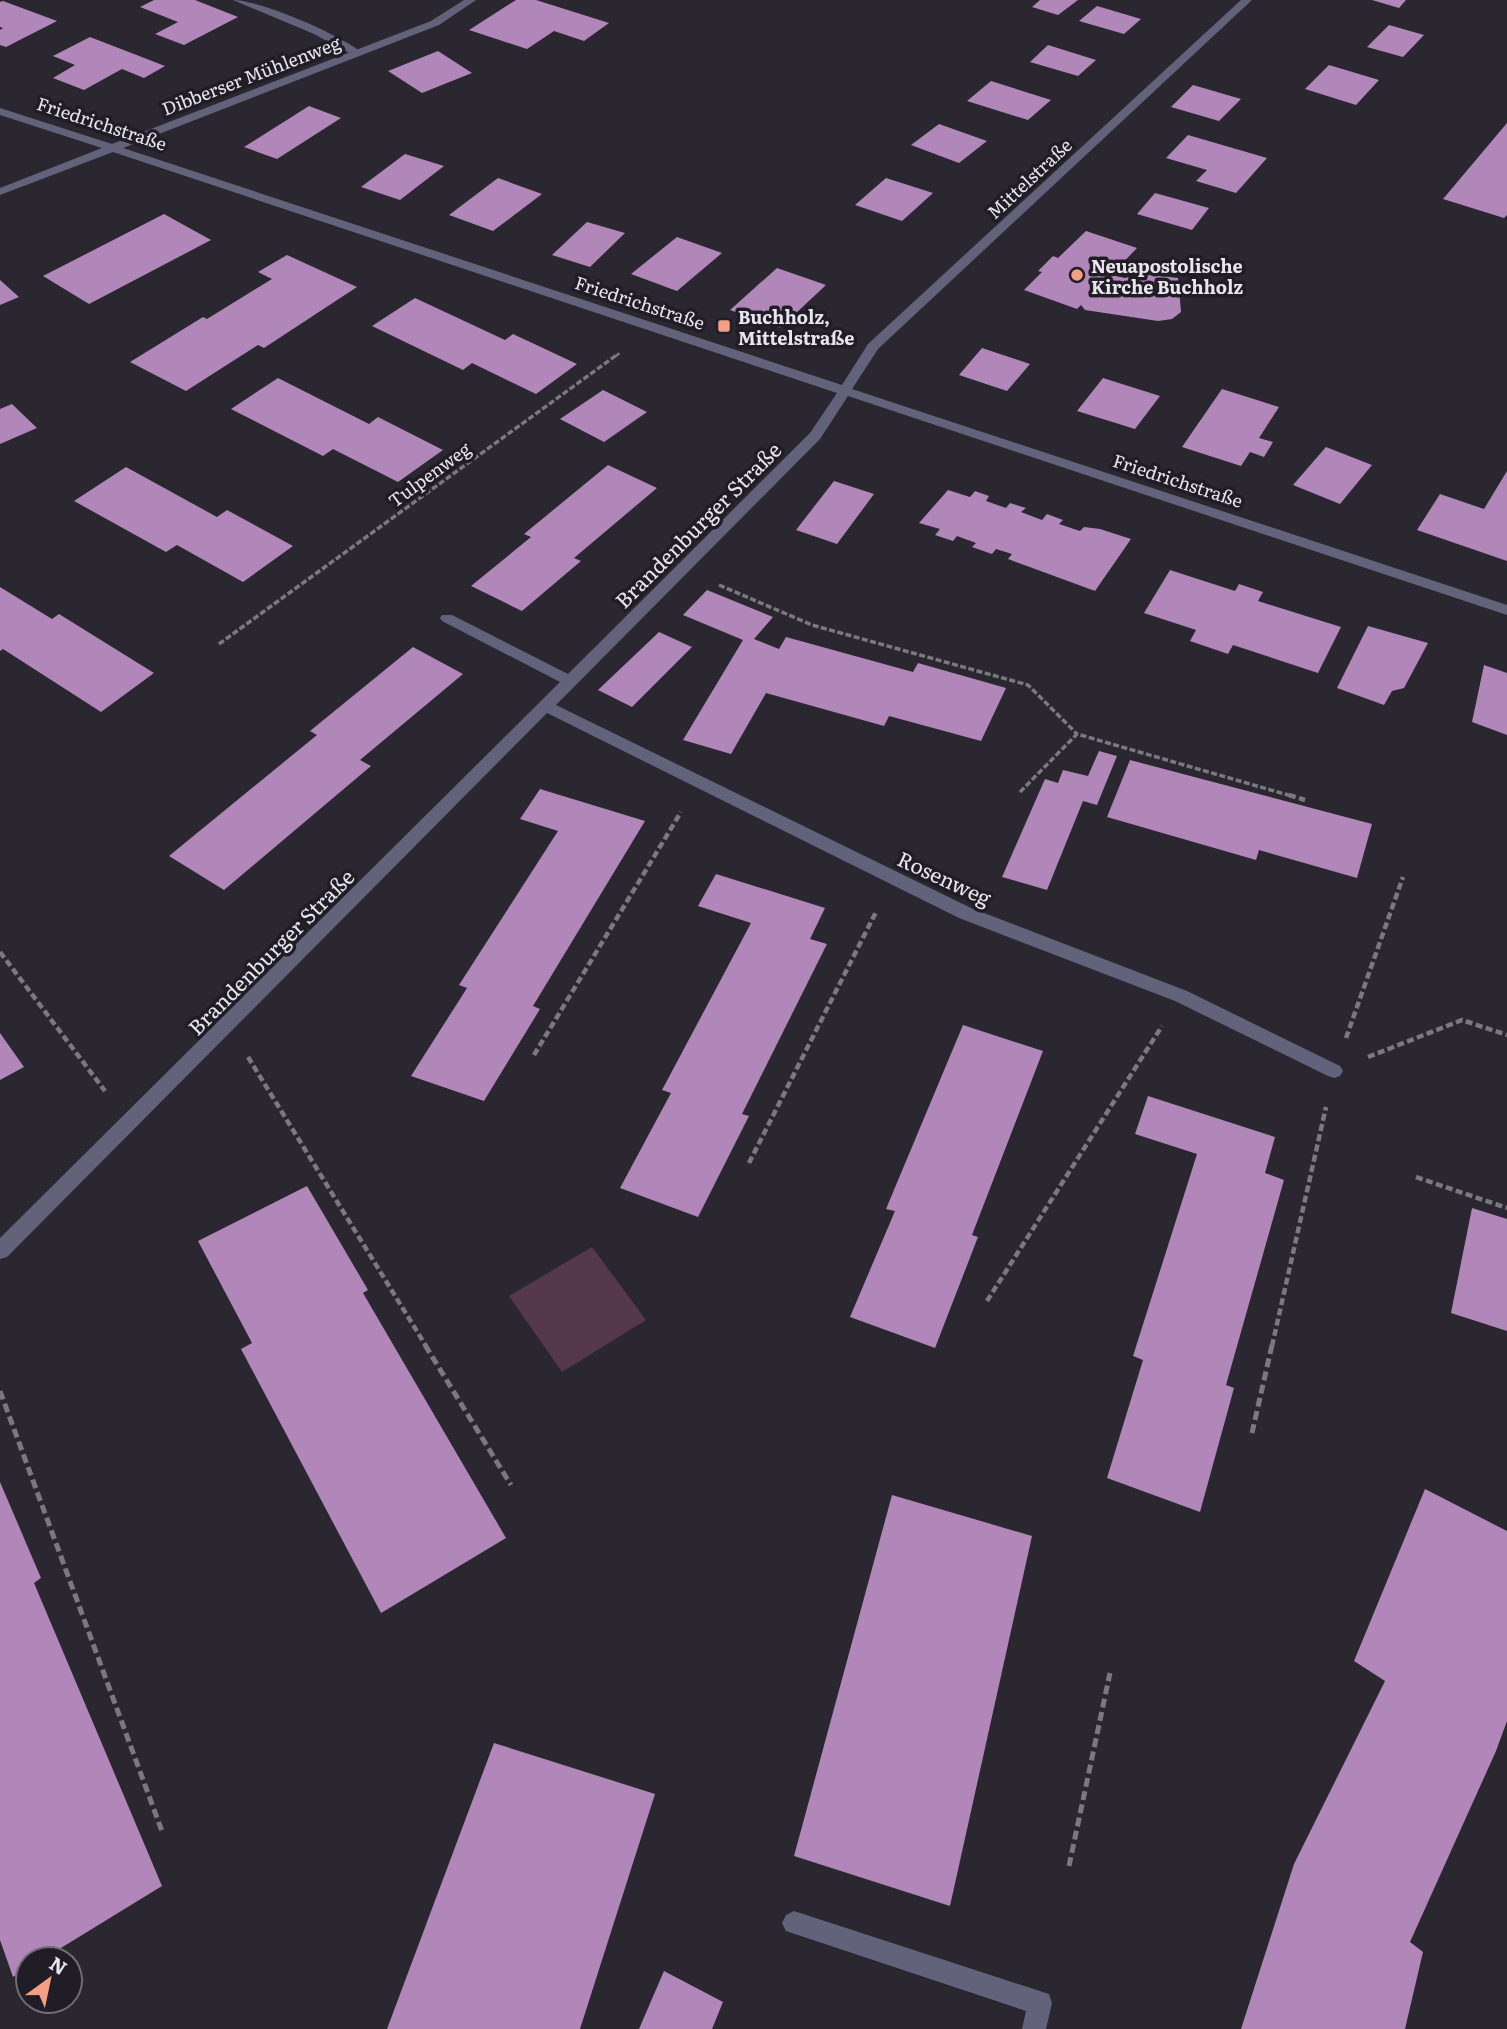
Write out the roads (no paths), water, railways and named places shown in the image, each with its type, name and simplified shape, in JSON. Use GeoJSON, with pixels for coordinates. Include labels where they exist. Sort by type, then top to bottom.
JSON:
{"type":"FeatureCollection","features":[{"type":"Feature","properties":{"kind":"street"},"geometry":{"type":"LineString","coordinates":[[238,0],[318,33],[357,53]]}},
{"type":"Feature","properties":{"kind":"street","name":"Dibberser Mühlenweg"},"geometry":{"type":"LineString","coordinates":[[0,192],[435,23],[471,0]]}},
{"type":"Feature","properties":{"kind":"street","name":"Mittelstraße"},"geometry":{"type":"LineString","coordinates":[[844,390],[873,347],[1247,0]]}},
{"type":"Feature","properties":{"kind":"street","name":"Friedrichstraße"},"geometry":{"type":"LineString","coordinates":[[0,111],[1507,610]]}},
{"type":"Feature","properties":{"kind":"street","name":"Brandenburger Straße"},"geometry":{"type":"LineString","coordinates":[[0,1251],[815,436],[844,390]]}},
{"type":"Feature","properties":{"kind":"street"},"geometry":{"type":"LineString","coordinates":[[447,618],[570,681]]}},
{"type":"Feature","properties":{"kind":"street","name":"Rosenweg"},"geometry":{"type":"LineString","coordinates":[[545,706],[965,914],[1181,996],[1334,1071]]}},
{"type":"Feature","properties":{"kind":"street"},"geometry":{"type":"LineString","coordinates":[[794,1923],[1040,2003],[1034,2029]]}},
{"type":"Feature","properties":{"kind":"place","name":"Neuapostolische Kirche Buchholz"},"geometry":{"type":"Point","coordinates":[1077,275]}},
{"type":"Feature","properties":{"kind":"place","name":"Buchholz, Mittelstraße"},"geometry":{"type":"Point","coordinates":[724,326]}}]}
